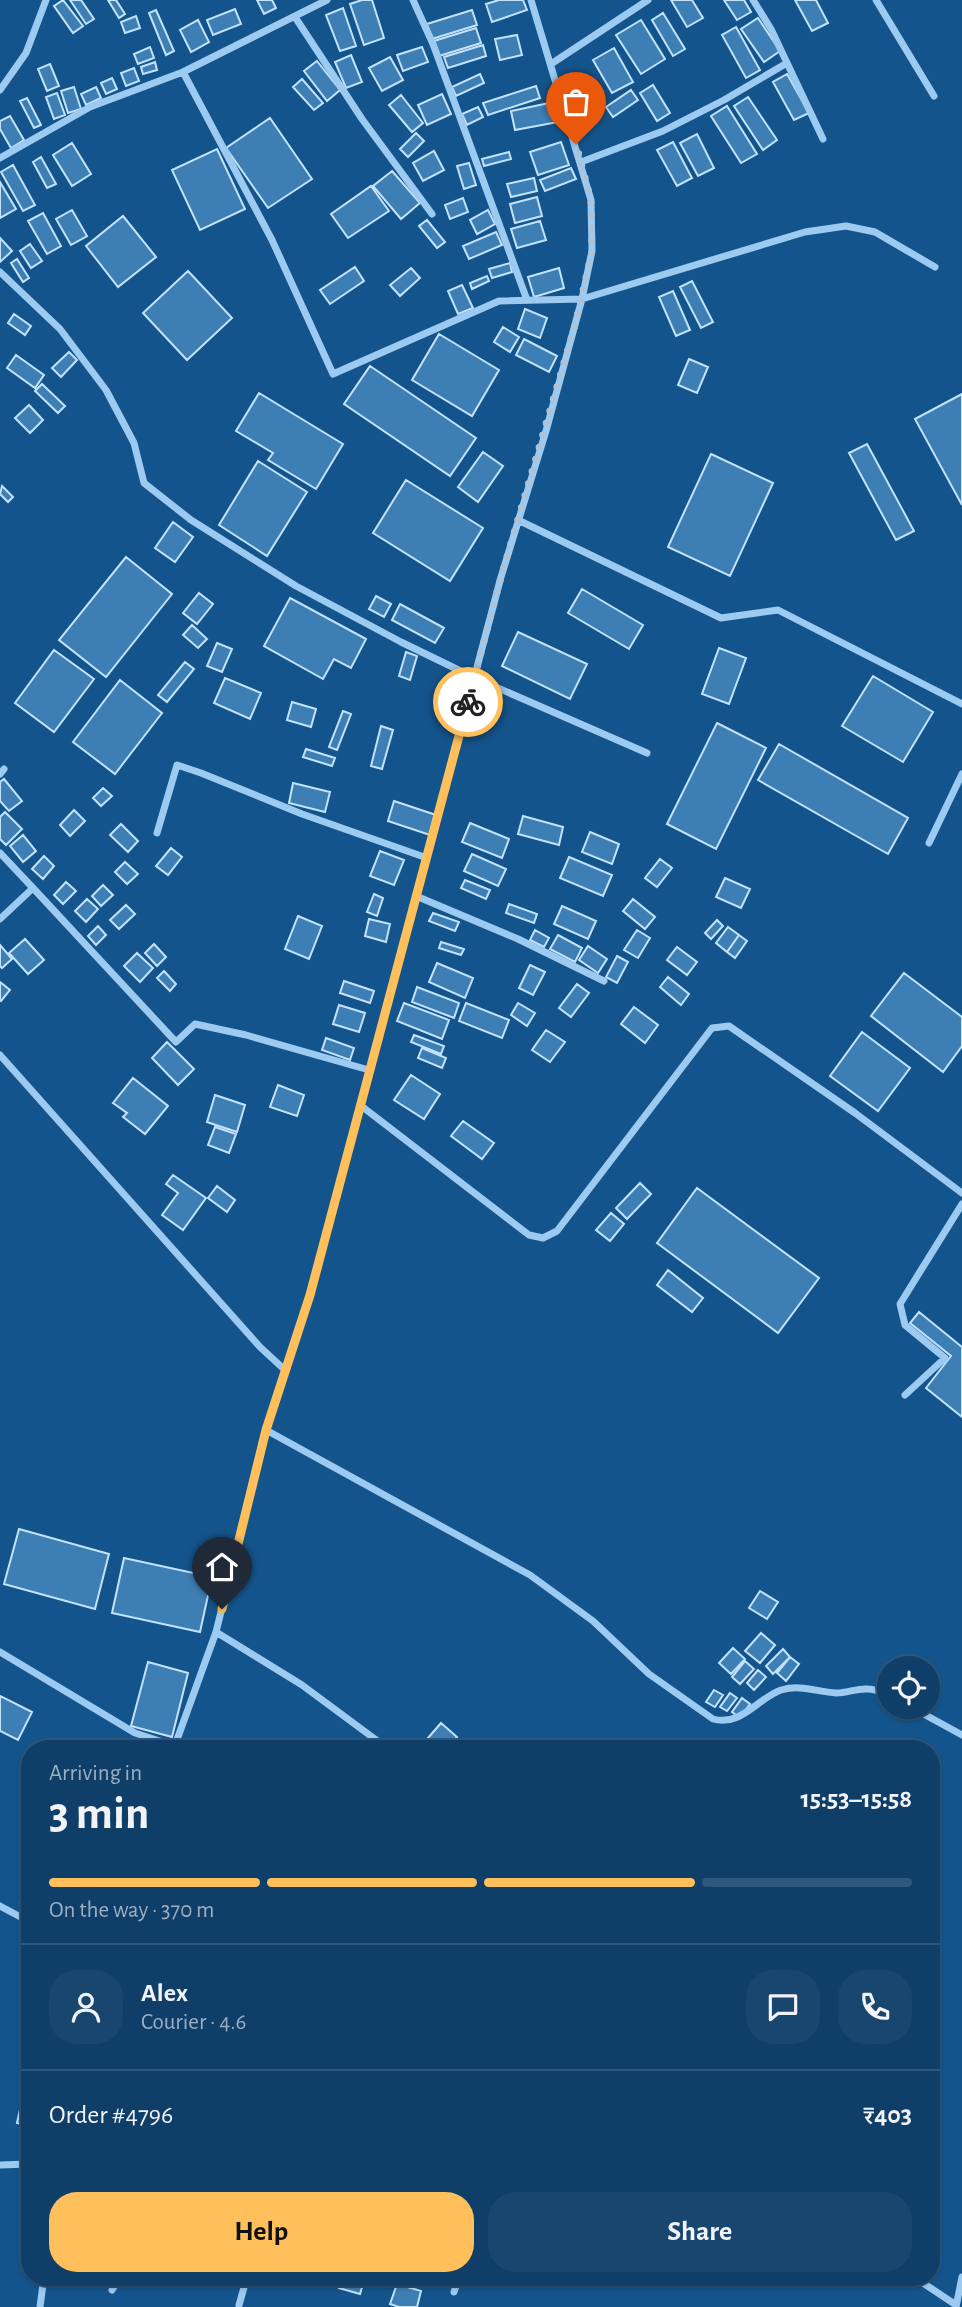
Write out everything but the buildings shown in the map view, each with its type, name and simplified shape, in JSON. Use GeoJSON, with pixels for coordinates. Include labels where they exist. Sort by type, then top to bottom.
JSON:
{"type":"FeatureCollection","features":[{"type":"Feature","properties":{"kind":"street"},"geometry":{"type":"LineString","coordinates":[[0,90],[26,53],[46,0]]}},
{"type":"Feature","properties":{"kind":"street"},"geometry":{"type":"LineString","coordinates":[[0,158],[90,107],[183,72],[327,0]]}},
{"type":"Feature","properties":{"kind":"street"},"geometry":{"type":"LineString","coordinates":[[413,0],[433,44],[527,300]]}},
{"type":"Feature","properties":{"kind":"street"},"geometry":{"type":"LineString","coordinates":[[177,1740],[216,1632],[266,1430],[310,1295],[475,678],[582,299],[592,251],[591,200],[531,0]]}},
{"type":"Feature","properties":{"kind":"street"},"geometry":{"type":"LineString","coordinates":[[551,64],[648,0]]}},
{"type":"Feature","properties":{"kind":"street"},"geometry":{"type":"LineString","coordinates":[[753,0],[823,139]]}},
{"type":"Feature","properties":{"kind":"street"},"geometry":{"type":"LineString","coordinates":[[876,0],[934,96]]}},
{"type":"Feature","properties":{"kind":"street"},"geometry":{"type":"LineString","coordinates":[[295,17],[362,119],[432,214]]}},
{"type":"Feature","properties":{"kind":"street"},"geometry":{"type":"LineString","coordinates":[[581,162],[663,131],[724,100],[787,63]]}},
{"type":"Feature","properties":{"kind":"street"},"geometry":{"type":"LineString","coordinates":[[183,72],[272,240],[333,374],[499,301],[582,299],[805,232],[846,226],[875,232],[935,267]]}},
{"type":"Feature","properties":{"kind":"street"},"geometry":{"type":"LineString","coordinates":[[0,272],[60,329],[106,390],[134,443],[144,483],[191,520],[296,586],[401,642],[475,678],[646,753]]}},
{"type":"Feature","properties":{"kind":"street"},"geometry":{"type":"LineString","coordinates":[[519,520],[722,618],[778,610],[962,704]]}},
{"type":"Feature","properties":{"kind":"street"},"geometry":{"type":"LineString","coordinates":[[157,833],[177,765],[302,814],[427,858]]}},
{"type":"Feature","properties":{"kind":"street"},"geometry":{"type":"LineString","coordinates":[[929,843],[962,774]]}},
{"type":"Feature","properties":{"kind":"street"},"geometry":{"type":"LineString","coordinates":[[0,853],[176,1042],[195,1024],[246,1035],[369,1070]]}},
{"type":"Feature","properties":{"kind":"street"},"geometry":{"type":"LineString","coordinates":[[0,919],[33,888]]}},
{"type":"Feature","properties":{"kind":"street"},"geometry":{"type":"LineString","coordinates":[[416,896],[518,939],[604,981]]}},
{"type":"Feature","properties":{"kind":"street"},"geometry":{"type":"LineString","coordinates":[[360,1105],[529,1235],[543,1238],[557,1231],[712,1028],[729,1026],[855,1113],[962,1193]]}},
{"type":"Feature","properties":{"kind":"street"},"geometry":{"type":"LineString","coordinates":[[0,1055],[260,1347],[286,1371]]}},
{"type":"Feature","properties":{"kind":"street"},"geometry":{"type":"LineString","coordinates":[[905,1395],[945,1358],[905,1325],[900,1304],[962,1204]]}},
{"type":"Feature","properties":{"kind":"street"},"geometry":{"type":"LineString","coordinates":[[266,1430],[530,1575],[593,1621],[649,1674],[713,1719],[732,1721],[771,1695],[795,1687],[834,1693],[865,1688],[877,1690]]}},
{"type":"Feature","properties":{"kind":"street"},"geometry":{"type":"LineString","coordinates":[[216,1632],[302,1685],[376,1740]]}},
{"type":"Feature","properties":{"kind":"street"},"geometry":{"type":"LineString","coordinates":[[0,1652],[135,1734],[153,1740]]}},
{"type":"Feature","properties":{"kind":"street"},"geometry":{"type":"LineString","coordinates":[[933,1719],[962,1735]]}},
{"type":"Feature","properties":{"kind":"street"},"geometry":{"type":"LineString","coordinates":[[0,1906],[21,1917]]}},
{"type":"Feature","properties":{"kind":"street"},"geometry":{"type":"LineString","coordinates":[[0,2165],[21,2164]]}},
{"type":"Feature","properties":{"kind":"street"},"geometry":{"type":"LineString","coordinates":[[927,2286],[956,2306],[962,2277]]}},
{"type":"Feature","properties":{"kind":"street"},"geometry":{"type":"LineString","coordinates":[[40,2307],[43,2286]]}},
{"type":"Feature","properties":{"kind":"street"},"geometry":{"type":"LineString","coordinates":[[112,2290],[114,2286]]}},
{"type":"Feature","properties":{"kind":"street"},"geometry":{"type":"LineString","coordinates":[[239,2305],[244,2286]]}},
{"type":"Feature","properties":{"kind":"street"},"geometry":{"type":"LineString","coordinates":[[454,2291],[456,2286]]}},
{"type":"Feature","properties":{"kind":"way so far"},"geometry":{"type":"LineString","coordinates":[[468,702],[501,577],[546,431],[582,299],[592,251],[591,200],[576,144]]}},
{"type":"Feature","properties":{"kind":"route"},"geometry":{"type":"LineString","coordinates":[[222,1609],[266,1430],[310,1295],[468,702]]}}]}
